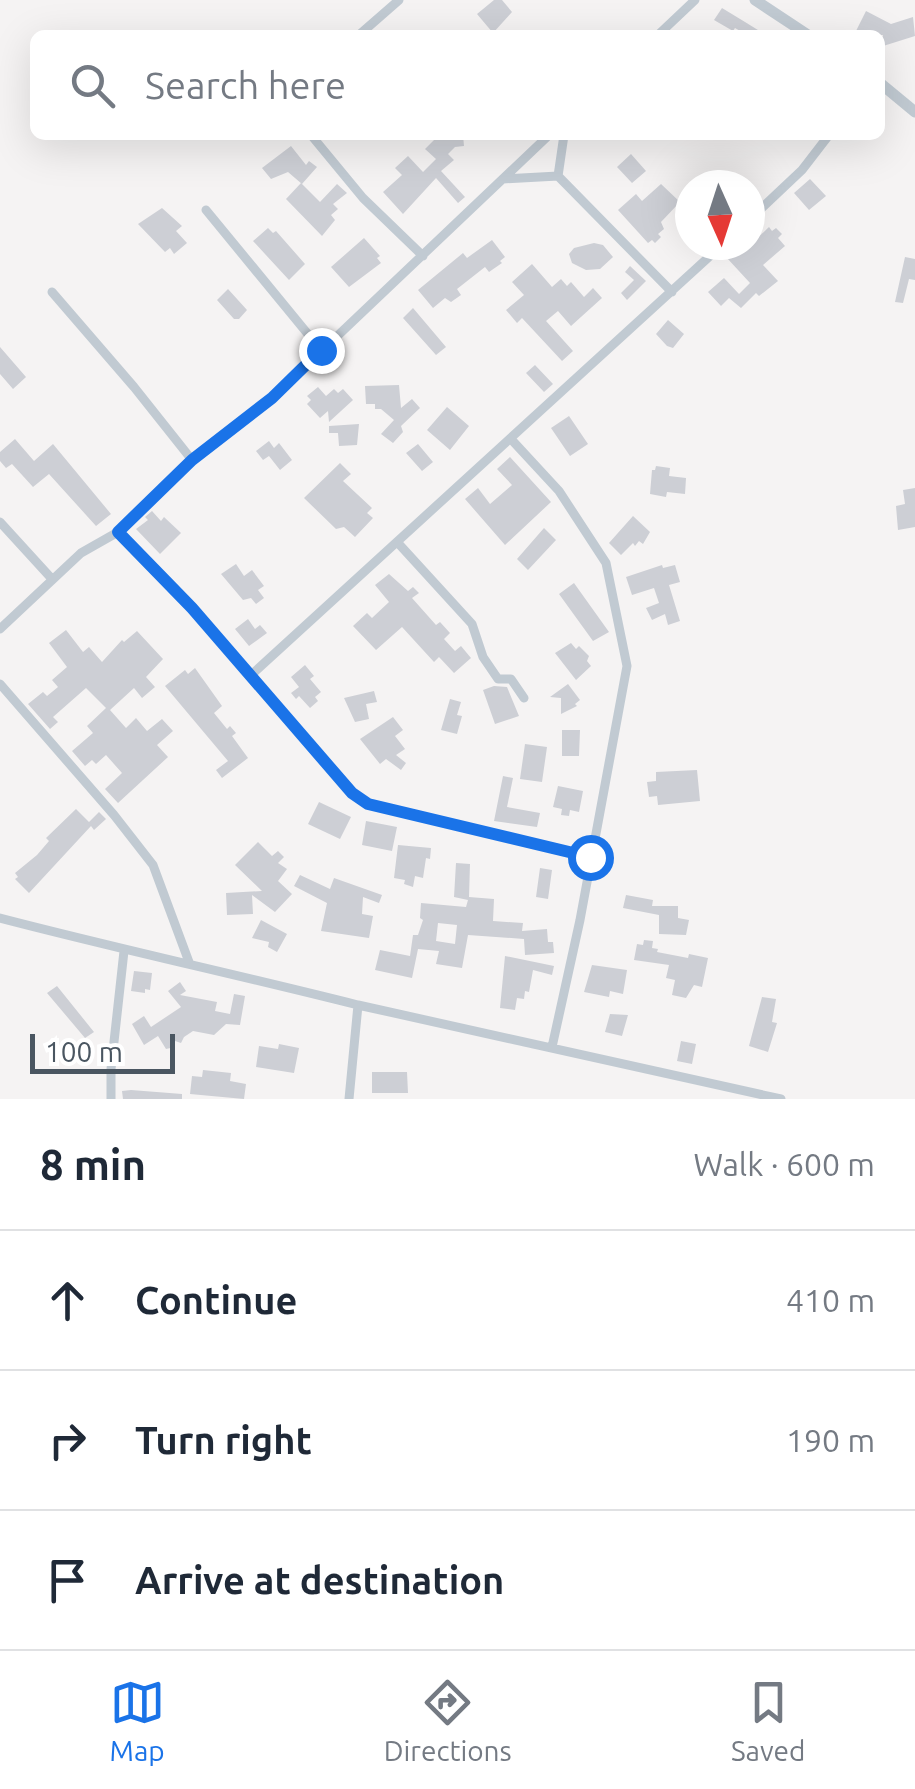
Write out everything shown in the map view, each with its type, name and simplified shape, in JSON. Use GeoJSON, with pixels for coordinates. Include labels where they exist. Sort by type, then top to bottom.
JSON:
{"type":"FeatureCollection","features":[{"type":"Feature","properties":{"kind":"street"},"geometry":{"type":"LineString","coordinates":[[364,30],[399,0]]}},
{"type":"Feature","properties":{"kind":"street"},"geometry":{"type":"LineString","coordinates":[[663,30],[695,0]]}},
{"type":"Feature","properties":{"kind":"street"},"geometry":{"type":"LineString","coordinates":[[755,0],[800,30]]}},
{"type":"Feature","properties":{"kind":"street"},"geometry":{"type":"LineString","coordinates":[[885,87],[914,109]]}},
{"type":"Feature","properties":{"kind":"street"},"geometry":{"type":"LineString","coordinates":[[314,140],[363,198],[423,256]]}},
{"type":"Feature","properties":{"kind":"street"},"geometry":{"type":"LineString","coordinates":[[0,629],[81,553],[118,532],[192,460],[272,398],[545,140]]}},
{"type":"Feature","properties":{"kind":"street"},"geometry":{"type":"LineString","coordinates":[[558,176],[563,140]]}},
{"type":"Feature","properties":{"kind":"street"},"geometry":{"type":"LineString","coordinates":[[765,205],[802,170],[825,140]]}},
{"type":"Feature","properties":{"kind":"street"},"geometry":{"type":"LineString","coordinates":[[503,179],[558,176],[672,292]]}},
{"type":"Feature","properties":{"kind":"street"},"geometry":{"type":"LineString","coordinates":[[206,210],[321,350]]}},
{"type":"Feature","properties":{"kind":"street"},"geometry":{"type":"LineString","coordinates":[[250,676],[706,260]]}},
{"type":"Feature","properties":{"kind":"street"},"geometry":{"type":"LineString","coordinates":[[52,292],[192,460]]}},
{"type":"Feature","properties":{"kind":"street"},"geometry":{"type":"LineString","coordinates":[[511,440],[558,491],[606,563],[625,646],[626,683],[552,1047]]}},
{"type":"Feature","properties":{"kind":"street"},"geometry":{"type":"LineString","coordinates":[[0,522],[52,579]]}},
{"type":"Feature","properties":{"kind":"street"},"geometry":{"type":"LineString","coordinates":[[118,532],[352,793],[368,804],[590,857]]}},
{"type":"Feature","properties":{"kind":"street"},"geometry":{"type":"LineString","coordinates":[[398,543],[472,624],[483,657],[498,679],[511,679],[524,698]]}},
{"type":"Feature","properties":{"kind":"street"},"geometry":{"type":"LineString","coordinates":[[0,684],[153,866],[189,962]]}},
{"type":"Feature","properties":{"kind":"street"},"geometry":{"type":"LineString","coordinates":[[0,918],[358,1005],[781,1099]]}},
{"type":"Feature","properties":{"kind":"street"},"geometry":{"type":"LineString","coordinates":[[111,1099],[124,950]]}},
{"type":"Feature","properties":{"kind":"street"},"geometry":{"type":"LineString","coordinates":[[349,1099],[358,1005]]}},
{"type":"Feature","properties":{"kind":"building"},"geometry":{"type":"Polygon","coordinates":[[[494,0],[502,0],[512,12],[496,30],[490,30],[477,14],[494,0]]]}},
{"type":"Feature","properties":{"kind":"building"},"geometry":{"type":"Polygon","coordinates":[[[722,8],[758,30],[731,30],[714,20],[722,8]]]}},
{"type":"Feature","properties":{"kind":"building"},"geometry":{"type":"Polygon","coordinates":[[[866,11],[891,24],[913,17],[915,36],[885,45],[885,30],[856,30],[866,11]]]}},
{"type":"Feature","properties":{"kind":"building"},"geometry":{"type":"Polygon","coordinates":[[[434,140],[463,140],[464,146],[455,147],[448,154],[454,160],[441,171],[465,197],[458,203],[436,178],[403,214],[383,192],[402,175],[395,168],[408,156],[423,172],[436,159],[425,149],[434,140]]]}},
{"type":"Feature","properties":{"kind":"building"},"geometry":{"type":"Polygon","coordinates":[[[291,146],[306,165],[309,161],[317,167],[302,184],[288,172],[271,179],[262,168],[291,146]]]}},
{"type":"Feature","properties":{"kind":"building"},"geometry":{"type":"Polygon","coordinates":[[[631,154],[646,171],[632,183],[617,167],[631,154]]]}},
{"type":"Feature","properties":{"kind":"building"},"geometry":{"type":"Polygon","coordinates":[[[810,179],[826,196],[809,210],[794,193],[810,179]]]}},
{"type":"Feature","properties":{"kind":"building"},"geometry":{"type":"Polygon","coordinates":[[[301,183],[320,202],[337,184],[347,193],[333,204],[338,209],[331,215],[335,220],[322,236],[286,199],[301,183]]]}},
{"type":"Feature","properties":{"kind":"building"},"geometry":{"type":"Polygon","coordinates":[[[661,184],[675,197],[675,207],[661,222],[664,229],[655,243],[648,243],[618,210],[636,194],[642,201],[661,184]]]}},
{"type":"Feature","properties":{"kind":"building"},"geometry":{"type":"Polygon","coordinates":[[[162,208],[182,226],[176,231],[187,243],[174,254],[170,248],[165,252],[138,224],[162,208]]]}},
{"type":"Feature","properties":{"kind":"building"},"geometry":{"type":"Polygon","coordinates":[[[268,228],[276,231],[305,264],[289,280],[253,241],[268,228]]]}},
{"type":"Feature","properties":{"kind":"building"},"geometry":{"type":"Polygon","coordinates":[[[776,228],[782,234],[778,238],[785,246],[763,265],[778,281],[759,296],[756,293],[741,308],[729,298],[721,306],[708,292],[724,278],[739,294],[750,283],[729,260],[765,260],[765,231],[776,228]]]}},
{"type":"Feature","properties":{"kind":"building"},"geometry":{"type":"Polygon","coordinates":[[[364,238],[380,256],[377,258],[381,263],[349,287],[331,267],[364,238]]]}},
{"type":"Feature","properties":{"kind":"building"},"geometry":{"type":"Polygon","coordinates":[[[492,240],[505,257],[502,263],[489,272],[485,267],[457,289],[461,295],[451,302],[445,298],[433,308],[418,290],[463,253],[467,258],[492,240]]]}},
{"type":"Feature","properties":{"kind":"building"},"geometry":{"type":"Polygon","coordinates":[[[603,245],[613,257],[600,269],[586,270],[572,263],[569,254],[574,248],[603,245]]]}},
{"type":"Feature","properties":{"kind":"building"},"geometry":{"type":"Polygon","coordinates":[[[905,257],[915,259],[915,280],[909,279],[903,303],[895,302],[905,257]]]}},
{"type":"Feature","properties":{"kind":"building"},"geometry":{"type":"Polygon","coordinates":[[[532,264],[552,287],[561,279],[567,286],[571,282],[584,297],[593,288],[602,298],[571,326],[558,311],[546,321],[573,351],[562,361],[522,318],[517,323],[506,310],[524,295],[512,282],[532,264]]]}},
{"type":"Feature","properties":{"kind":"building"},"geometry":{"type":"Polygon","coordinates":[[[630,266],[646,281],[627,300],[621,293],[634,280],[625,272],[630,266]]]}},
{"type":"Feature","properties":{"kind":"building"},"geometry":{"type":"Polygon","coordinates":[[[228,289],[247,310],[239,319],[234,319],[217,300],[228,289]]]}},
{"type":"Feature","properties":{"kind":"building"},"geometry":{"type":"Polygon","coordinates":[[[413,308],[446,347],[436,355],[403,318],[413,308]]]}},
{"type":"Feature","properties":{"kind":"building"},"geometry":{"type":"Polygon","coordinates":[[[668,320],[684,334],[673,348],[656,334],[668,320]]]}},
{"type":"Feature","properties":{"kind":"building"},"geometry":{"type":"Polygon","coordinates":[[[0,347],[26,377],[13,389],[0,374],[0,347]]]}},
{"type":"Feature","properties":{"kind":"building"},"geometry":{"type":"Polygon","coordinates":[[[535,365],[553,384],[544,392],[526,373],[535,365]]]}},
{"type":"Feature","properties":{"kind":"building"},"geometry":{"type":"Polygon","coordinates":[[[399,385],[401,408],[412,399],[420,408],[401,426],[403,432],[393,443],[381,434],[394,420],[381,409],[375,409],[375,404],[366,404],[365,386],[399,385]]]}},
{"type":"Feature","properties":{"kind":"building"},"geometry":{"type":"Polygon","coordinates":[[[318,387],[326,396],[334,389],[338,393],[343,389],[353,400],[329,422],[328,411],[320,418],[307,404],[311,400],[307,396],[318,387]]]}},
{"type":"Feature","properties":{"kind":"building"},"geometry":{"type":"Polygon","coordinates":[[[447,407],[469,426],[450,450],[427,430],[447,407]]]}},
{"type":"Feature","properties":{"kind":"building"},"geometry":{"type":"Polygon","coordinates":[[[569,416],[588,444],[570,456],[551,428],[569,416]]]}},
{"type":"Feature","properties":{"kind":"building"},"geometry":{"type":"Polygon","coordinates":[[[359,424],[357,445],[339,446],[338,433],[329,433],[329,426],[359,424]]]}},
{"type":"Feature","properties":{"kind":"building"},"geometry":{"type":"Polygon","coordinates":[[[15,439],[34,461],[53,444],[111,514],[96,526],[49,474],[33,487],[12,464],[6,468],[0,461],[0,452],[15,439]]]}},
{"type":"Feature","properties":{"kind":"building"},"geometry":{"type":"Polygon","coordinates":[[[269,441],[274,448],[279,443],[292,460],[280,470],[269,456],[263,460],[256,451],[269,441]]]}},
{"type":"Feature","properties":{"kind":"building"},"geometry":{"type":"Polygon","coordinates":[[[418,444],[433,462],[422,471],[406,453],[418,444]]]}},
{"type":"Feature","properties":{"kind":"building"},"geometry":{"type":"Polygon","coordinates":[[[510,457],[551,502],[505,545],[465,499],[478,488],[490,504],[512,485],[497,469],[510,457]]]}},
{"type":"Feature","properties":{"kind":"building"},"geometry":{"type":"Polygon","coordinates":[[[340,463],[351,474],[343,481],[372,508],[367,513],[373,518],[355,537],[344,527],[336,529],[304,498],[340,463]]]}},
{"type":"Feature","properties":{"kind":"building"},"geometry":{"type":"Polygon","coordinates":[[[656,466],[670,468],[669,476],[686,478],[685,494],[650,494],[652,470],[656,466]]]}},
{"type":"Feature","properties":{"kind":"building"},"geometry":{"type":"Polygon","coordinates":[[[915,488],[915,527],[898,530],[896,506],[905,504],[903,490],[915,488]]]}},
{"type":"Feature","properties":{"kind":"building"},"geometry":{"type":"Polygon","coordinates":[[[152,511],[181,533],[160,554],[136,529],[152,511]]]}},
{"type":"Feature","properties":{"kind":"building"},"geometry":{"type":"Polygon","coordinates":[[[633,516],[650,532],[643,544],[633,543],[621,555],[609,543],[633,516]]]}},
{"type":"Feature","properties":{"kind":"building"},"geometry":{"type":"Polygon","coordinates":[[[544,528],[556,540],[528,570],[517,559],[544,528]]]}},
{"type":"Feature","properties":{"kind":"building"},"geometry":{"type":"Polygon","coordinates":[[[236,564],[244,576],[252,570],[264,586],[258,590],[264,598],[256,604],[251,598],[243,600],[221,574],[236,564]]]}},
{"type":"Feature","properties":{"kind":"building"},"geometry":{"type":"Polygon","coordinates":[[[662,565],[675,565],[680,582],[669,585],[680,621],[668,625],[665,614],[652,620],[646,608],[659,603],[654,588],[632,595],[626,577],[662,565]]]}},
{"type":"Feature","properties":{"kind":"building"},"geometry":{"type":"Polygon","coordinates":[[[389,574],[408,591],[413,587],[419,593],[412,598],[436,625],[440,622],[450,633],[444,639],[455,651],[461,646],[471,658],[454,673],[439,657],[434,662],[402,627],[376,650],[353,626],[367,613],[372,618],[389,602],[375,585],[389,574]]]}},
{"type":"Feature","properties":{"kind":"building"},"geometry":{"type":"Polygon","coordinates":[[[574,583],[609,632],[593,641],[559,594],[574,583]]]}},
{"type":"Feature","properties":{"kind":"building"},"geometry":{"type":"Polygon","coordinates":[[[248,619],[255,629],[260,625],[267,633],[249,646],[235,629],[248,619]]]}},
{"type":"Feature","properties":{"kind":"building"},"geometry":{"type":"Polygon","coordinates":[[[66,630],[83,652],[89,647],[102,662],[122,640],[137,631],[163,659],[146,677],[155,687],[142,698],[134,688],[110,710],[126,728],[136,718],[147,731],[162,719],[173,731],[157,745],[168,757],[118,803],[105,789],[122,773],[106,755],[96,764],[92,760],[85,766],[72,751],[93,733],[87,726],[106,708],[86,688],[53,717],[58,722],[50,729],[28,704],[43,692],[47,696],[58,687],[52,680],[67,667],[49,643],[66,630]]]}},
{"type":"Feature","properties":{"kind":"building"},"geometry":{"type":"Polygon","coordinates":[[[571,643],[589,656],[591,666],[576,680],[555,653],[571,643]]]}},
{"type":"Feature","properties":{"kind":"building"},"geometry":{"type":"Polygon","coordinates":[[[305,665],[321,692],[310,708],[291,693],[299,687],[291,677],[305,665]]]}},
{"type":"Feature","properties":{"kind":"building"},"geometry":{"type":"Polygon","coordinates":[[[195,668],[222,706],[214,713],[227,729],[230,726],[236,733],[232,736],[248,758],[222,778],[216,770],[228,761],[165,686],[185,670],[188,674],[195,668]]]}},
{"type":"Feature","properties":{"kind":"building"},"geometry":{"type":"Polygon","coordinates":[[[568,684],[580,700],[577,706],[561,714],[561,698],[550,697],[568,684]]]}},
{"type":"Feature","properties":{"kind":"building"},"geometry":{"type":"Polygon","coordinates":[[[507,687],[519,716],[495,724],[483,690],[507,687]]]}},
{"type":"Feature","properties":{"kind":"building"},"geometry":{"type":"Polygon","coordinates":[[[374,691],[377,702],[366,704],[369,719],[355,722],[344,698],[374,691]]]}},
{"type":"Feature","properties":{"kind":"building"},"geometry":{"type":"Polygon","coordinates":[[[450,699],[461,702],[457,734],[441,730],[450,699]]]}},
{"type":"Feature","properties":{"kind":"building"},"geometry":{"type":"Polygon","coordinates":[[[393,717],[403,730],[395,736],[405,749],[396,755],[406,763],[401,770],[386,759],[380,764],[360,739],[393,717]]]}},
{"type":"Feature","properties":{"kind":"building"},"geometry":{"type":"Polygon","coordinates":[[[562,730],[580,730],[579,756],[562,756],[562,730]]]}},
{"type":"Feature","properties":{"kind":"building"},"geometry":{"type":"Polygon","coordinates":[[[525,744],[547,747],[542,782],[520,779],[525,744]]]}},
{"type":"Feature","properties":{"kind":"building"},"geometry":{"type":"Polygon","coordinates":[[[697,770],[700,801],[658,805],[657,796],[649,797],[647,782],[656,781],[656,772],[697,770]]]}},
{"type":"Feature","properties":{"kind":"building"},"geometry":{"type":"Polygon","coordinates":[[[503,776],[513,778],[507,807],[540,813],[537,827],[494,821],[503,776]]]}},
{"type":"Feature","properties":{"kind":"building"},"geometry":{"type":"Polygon","coordinates":[[[558,786],[583,791],[579,812],[570,810],[569,816],[561,815],[562,809],[553,807],[558,786]]]}},
{"type":"Feature","properties":{"kind":"building"},"geometry":{"type":"Polygon","coordinates":[[[319,802],[351,817],[340,839],[308,824],[319,802]]]}},
{"type":"Feature","properties":{"kind":"building"},"geometry":{"type":"Polygon","coordinates":[[[76,809],[89,822],[99,812],[106,819],[94,830],[91,826],[29,893],[15,879],[15,873],[37,855],[49,841],[46,838],[76,809]]]}},
{"type":"Feature","properties":{"kind":"building"},"geometry":{"type":"Polygon","coordinates":[[[366,821],[397,827],[392,851],[362,845],[366,821]]]}},
{"type":"Feature","properties":{"kind":"building"},"geometry":{"type":"Polygon","coordinates":[[[258,842],[272,856],[278,851],[284,857],[278,863],[287,869],[278,881],[292,894],[275,912],[252,895],[253,914],[227,915],[226,893],[262,891],[235,865],[258,842]]]}},
{"type":"Feature","properties":{"kind":"building"},"geometry":{"type":"Polygon","coordinates":[[[398,845],[431,848],[423,878],[415,876],[413,887],[394,878],[398,845]]]}},
{"type":"Feature","properties":{"kind":"building"},"geometry":{"type":"Polygon","coordinates":[[[456,863],[470,864],[469,897],[494,899],[493,921],[523,923],[522,931],[547,929],[554,953],[525,955],[524,939],[468,935],[462,968],[436,964],[439,951],[418,949],[412,978],[375,970],[380,950],[410,956],[413,935],[418,935],[423,920],[421,903],[466,907],[468,900],[454,897],[456,863]],[[438,923],[436,941],[455,944],[457,925],[438,923]]]}},
{"type":"Feature","properties":{"kind":"building"},"geometry":{"type":"Polygon","coordinates":[[[540,868],[552,870],[548,899],[536,897],[540,868]]]}},
{"type":"Feature","properties":{"kind":"building"},"geometry":{"type":"Polygon","coordinates":[[[300,875],[330,889],[334,878],[382,895],[379,903],[363,897],[362,914],[373,916],[369,938],[321,931],[327,903],[294,886],[300,875]]]}},
{"type":"Feature","properties":{"kind":"building"},"geometry":{"type":"Polygon","coordinates":[[[626,895],[653,900],[652,906],[678,906],[678,918],[689,920],[686,935],[659,934],[659,915],[623,908],[626,895]]]}},
{"type":"Feature","properties":{"kind":"building"},"geometry":{"type":"Polygon","coordinates":[[[261,920],[287,934],[277,952],[268,947],[269,942],[252,938],[261,920]]]}},
{"type":"Feature","properties":{"kind":"building"},"geometry":{"type":"Polygon","coordinates":[[[644,940],[653,941],[652,948],[657,952],[708,958],[702,987],[694,985],[686,998],[672,995],[675,980],[666,978],[669,965],[634,960],[637,944],[643,945],[644,940]]]}},
{"type":"Feature","properties":{"kind":"building"},"geometry":{"type":"Polygon","coordinates":[[[505,956],[554,966],[552,975],[533,970],[529,992],[525,991],[524,999],[517,998],[515,1010],[500,1008],[505,956]]]}},
{"type":"Feature","properties":{"kind":"building"},"geometry":{"type":"Polygon","coordinates":[[[592,965],[627,970],[623,994],[610,991],[609,997],[584,992],[592,965]]]}},
{"type":"Feature","properties":{"kind":"building"},"geometry":{"type":"Polygon","coordinates":[[[134,971],[152,973],[150,990],[131,991],[134,971]]]}},
{"type":"Feature","properties":{"kind":"building"},"geometry":{"type":"Polygon","coordinates":[[[180,982],[186,991],[180,995],[217,1002],[215,1011],[230,1014],[234,994],[245,996],[240,1025],[226,1024],[214,1035],[193,1031],[181,1043],[175,1041],[175,1047],[166,1049],[158,1036],[144,1045],[132,1024],[144,1016],[151,1027],[181,1007],[168,991],[180,982]]]}},
{"type":"Feature","properties":{"kind":"building"},"geometry":{"type":"Polygon","coordinates":[[[57,986],[94,1032],[85,1038],[47,993],[57,986]]]}},
{"type":"Feature","properties":{"kind":"building"},"geometry":{"type":"Polygon","coordinates":[[[762,997],[776,999],[772,1022],[777,1023],[768,1052],[749,1046],[762,997]]]}},
{"type":"Feature","properties":{"kind":"building"},"geometry":{"type":"Polygon","coordinates":[[[610,1014],[628,1015],[622,1036],[605,1032],[610,1014]]]}},
{"type":"Feature","properties":{"kind":"building"},"geometry":{"type":"Polygon","coordinates":[[[681,1041],[696,1044],[692,1064],[677,1061],[681,1041]]]}},
{"type":"Feature","properties":{"kind":"building"},"geometry":{"type":"Polygon","coordinates":[[[279,1044],[299,1048],[294,1073],[256,1067],[259,1046],[278,1049],[279,1044]]]}},
{"type":"Feature","properties":{"kind":"building"},"geometry":{"type":"Polygon","coordinates":[[[203,1070],[231,1073],[230,1081],[246,1084],[244,1099],[190,1094],[192,1076],[202,1077],[203,1070]]]}},
{"type":"Feature","properties":{"kind":"building"},"geometry":{"type":"Polygon","coordinates":[[[372,1072],[407,1072],[408,1093],[372,1093],[372,1072]]]}},
{"type":"Feature","properties":{"kind":"building"},"geometry":{"type":"Polygon","coordinates":[[[122,1091],[182,1094],[182,1099],[123,1099],[122,1091]]]}},
{"type":"Feature","properties":{"kind":"route"},"geometry":{"type":"LineString","coordinates":[[321,350],[272,398],[192,460],[118,532],[192,608],[352,793],[368,804],[590,857]]}}]}
